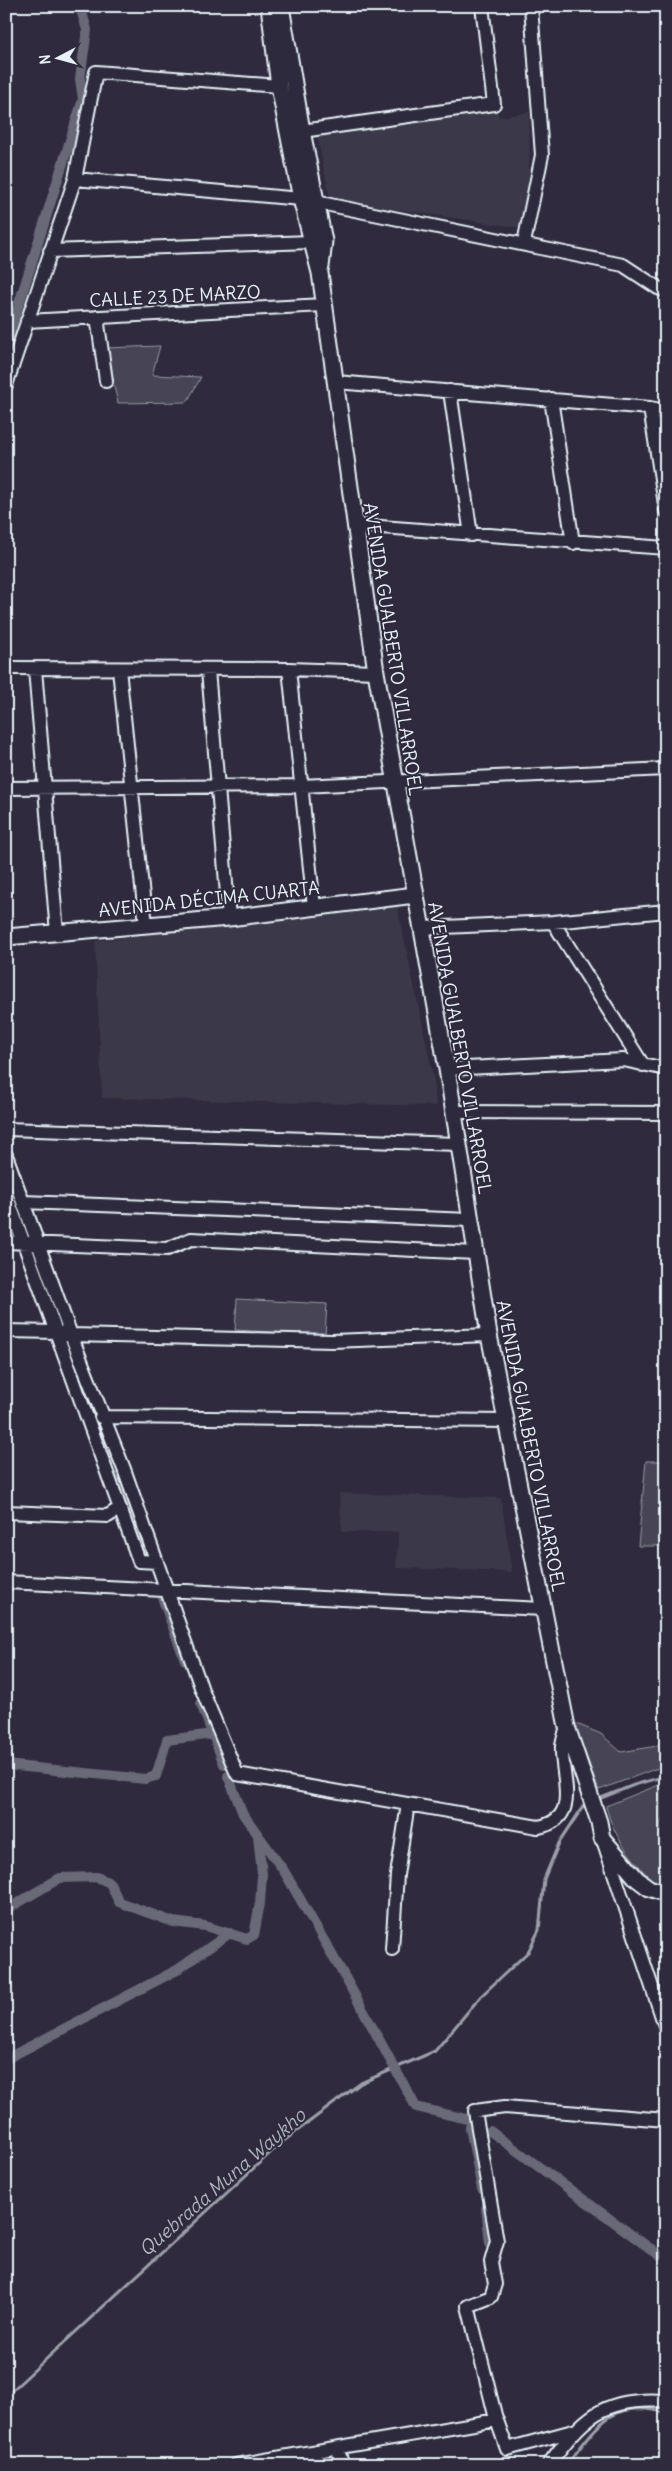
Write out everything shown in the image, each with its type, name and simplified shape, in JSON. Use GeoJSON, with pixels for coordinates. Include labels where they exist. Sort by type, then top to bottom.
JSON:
{"type":"FeatureCollection","features":[{"type":"Feature","properties":{"kind":"main road","name":"AVENIDA GUALBERTO VILLARROEL"},"geometry":{"type":"LineString","coordinates":[[269,6],[279,86],[301,199],[320,273],[376,672],[447,1069],[489,1335],[567,1727],[599,1822],[602,1838]]}},
{"type":"Feature","properties":{"kind":"main road","name":"AVENIDA GUALBERTO VILLARROEL"},"geometry":{"type":"LineString","coordinates":[[282,6],[302,131],[318,204],[324,242],[320,273]]}},
{"type":"Feature","properties":{"kind":"main road","name":"AVENIDA DÉCIMA CUARTA"},"geometry":{"type":"LineString","coordinates":[[6,938],[229,918],[415,895]]}},
{"type":"Feature","properties":{"kind":"main road"},"geometry":{"type":"LineString","coordinates":[[602,1838],[637,1879],[649,1888],[666,1894]]}},
{"type":"Feature","properties":{"kind":"street"},"geometry":{"type":"LineString","coordinates":[[302,131],[494,104],[482,6]]}},
{"type":"Feature","properties":{"kind":"street"},"geometry":{"type":"LineString","coordinates":[[524,243],[542,155],[531,6]]}},
{"type":"Feature","properties":{"kind":"street"},"geometry":{"type":"LineString","coordinates":[[6,385],[75,178],[96,72],[279,86]]}},
{"type":"Feature","properties":{"kind":"street"},"geometry":{"type":"LineString","coordinates":[[75,178],[301,199],[318,204],[623,264],[658,288],[666,291]]}},
{"type":"Feature","properties":{"kind":"street"},"geometry":{"type":"LineString","coordinates":[[50,251],[311,242]]}},
{"type":"Feature","properties":{"kind":"street","name":"CALLE 23 DE MARZO"},"geometry":{"type":"LineString","coordinates":[[27,321],[324,305]]}},
{"type":"Feature","properties":{"kind":"street"},"geometry":{"type":"LineString","coordinates":[[97,317],[106,381]]}},
{"type":"Feature","properties":{"kind":"street"},"geometry":{"type":"LineString","coordinates":[[336,382],[551,399],[666,411]]}},
{"type":"Feature","properties":{"kind":"street"},"geometry":{"type":"LineString","coordinates":[[450,391],[471,535]]}},
{"type":"Feature","properties":{"kind":"street"},"geometry":{"type":"LineString","coordinates":[[551,399],[572,543]]}},
{"type":"Feature","properties":{"kind":"street"},"geometry":{"type":"LineString","coordinates":[[650,408],[666,511]]}},
{"type":"Feature","properties":{"kind":"street"},"geometry":{"type":"LineString","coordinates":[[354,525],[572,543],[666,548]]}},
{"type":"Feature","properties":{"kind":"street"},"geometry":{"type":"LineString","coordinates":[[6,668],[289,669],[376,672]]}},
{"type":"Feature","properties":{"kind":"street"},"geometry":{"type":"LineString","coordinates":[[36,669],[57,933]]}},
{"type":"Feature","properties":{"kind":"street"},"geometry":{"type":"LineString","coordinates":[[119,669],[146,925]]}},
{"type":"Feature","properties":{"kind":"street"},"geometry":{"type":"LineString","coordinates":[[289,669],[314,907]]}},
{"type":"Feature","properties":{"kind":"street"},"geometry":{"type":"LineString","coordinates":[[208,670],[229,918]]}},
{"type":"Feature","properties":{"kind":"street"},"geometry":{"type":"LineString","coordinates":[[6,788],[47,789],[218,785],[301,786],[666,769]]}},
{"type":"Feature","properties":{"kind":"street"},"geometry":{"type":"LineString","coordinates":[[422,928],[553,922],[666,911]]}},
{"type":"Feature","properties":{"kind":"street"},"geometry":{"type":"LineString","coordinates":[[553,922],[643,1065]]}},
{"type":"Feature","properties":{"kind":"street"},"geometry":{"type":"LineString","coordinates":[[447,1069],[623,1060],[666,1069]]}},
{"type":"Feature","properties":{"kind":"street"},"geometry":{"type":"LineString","coordinates":[[453,1112],[666,1113]]}},
{"type":"Feature","properties":{"kind":"street"},"geometry":{"type":"LineString","coordinates":[[6,1129],[458,1144]]}},
{"type":"Feature","properties":{"kind":"street"},"geometry":{"type":"LineString","coordinates":[[6,1155],[39,1243],[70,1335],[101,1416],[124,1469],[202,1690],[237,1774],[538,1827],[548,1826],[564,1812],[566,1802],[562,1746],[567,1727]]}},
{"type":"Feature","properties":{"kind":"street"},"geometry":{"type":"LineString","coordinates":[[6,1194],[139,1561],[157,1562]]}},
{"type":"Feature","properties":{"kind":"street"},"geometry":{"type":"LineString","coordinates":[[24,1202],[470,1220]]}},
{"type":"Feature","properties":{"kind":"street"},"geometry":{"type":"LineString","coordinates":[[6,1242],[167,1249],[191,1239],[475,1253]]}},
{"type":"Feature","properties":{"kind":"street"},"geometry":{"type":"LineString","coordinates":[[6,1331],[56,1332],[70,1335],[332,1341],[489,1335]]}},
{"type":"Feature","properties":{"kind":"street"},"geometry":{"type":"LineString","coordinates":[[101,1416],[507,1421]]}},
{"type":"Feature","properties":{"kind":"street"},"geometry":{"type":"LineString","coordinates":[[6,1512],[108,1516],[120,1508]]}},
{"type":"Feature","properties":{"kind":"street"},"geometry":{"type":"LineString","coordinates":[[6,1582],[544,1608]]}},
{"type":"Feature","properties":{"kind":"street"},"geometry":{"type":"LineString","coordinates":[[392,1949],[397,1875],[408,1804]]}},
{"type":"Feature","properties":{"kind":"street"},"geometry":{"type":"LineString","coordinates":[[602,1838],[666,2029]]}},
{"type":"Feature","properties":{"kind":"street"},"geometry":{"type":"LineString","coordinates":[[573,2431],[507,2449],[497,2420],[468,2306],[491,2296],[495,2284],[491,2262],[497,2241],[476,2111],[505,2107],[666,2120]]}},
{"type":"Feature","properties":{"kind":"street"},"geometry":{"type":"LineString","coordinates":[[548,2465],[573,2431],[594,2413],[610,2406],[633,2401],[666,2401]]}},
{"type":"Feature","properties":{"kind":"street"},"geometry":{"type":"LineString","coordinates":[[236,2465],[497,2420]]}},
{"type":"Feature","properties":{"kind":"street"},"geometry":{"type":"LineString","coordinates":[[337,2448],[343,2465]]}},
{"type":"Feature","properties":{"kind":"shaded area"},"geometry":{"type":"Polygon","coordinates":[[[497,110],[499,117],[530,112],[528,229],[333,200],[329,194],[317,136],[497,110]]]}},
{"type":"Feature","properties":{"kind":"shaded area"},"geometry":{"type":"Polygon","coordinates":[[[160,346],[152,375],[201,377],[187,402],[118,403],[105,348],[160,346]]]}},
{"type":"Feature","properties":{"kind":"shaded area"},"geometry":{"type":"Polygon","coordinates":[[[397,904],[434,1080],[436,1106],[102,1098],[95,941],[397,904]]]}},
{"type":"Feature","properties":{"kind":"shaded area"},"geometry":{"type":"Polygon","coordinates":[[[237,1299],[327,1304],[325,1335],[235,1330],[237,1299]]]}},
{"type":"Feature","properties":{"kind":"shaded area"},"geometry":{"type":"Polygon","coordinates":[[[646,1461],[666,1461],[666,1546],[638,1546],[646,1461]]]}},
{"type":"Feature","properties":{"kind":"shaded area"},"geometry":{"type":"Polygon","coordinates":[[[339,1493],[501,1498],[512,1572],[396,1568],[398,1532],[342,1532],[339,1493]]]}},
{"type":"Feature","properties":{"kind":"shaded area"},"geometry":{"type":"Polygon","coordinates":[[[574,1723],[601,1734],[621,1752],[657,1746],[666,1732],[666,1765],[599,1790],[574,1723]]]}},
{"type":"Feature","properties":{"kind":"shaded area"},"geometry":{"type":"Polygon","coordinates":[[[666,1782],[666,1806],[660,1825],[666,1845],[666,1882],[653,1881],[638,1865],[618,1837],[606,1806],[666,1782]]]}},
{"type":"Feature","properties":{"kind":"shaded area"},"geometry":{"type":"Polygon","coordinates":[[[666,1806],[666,1845],[660,1825],[666,1806]]]}},
{"type":"Feature","properties":{"kind":"waterway"},"geometry":{"type":"LineString","coordinates":[[6,345],[83,99],[80,79],[87,30],[80,6]]}},
{"type":"Feature","properties":{"kind":"waterway"},"geometry":{"type":"LineString","coordinates":[[6,1179],[14,1201]]}},
{"type":"Feature","properties":{"kind":"waterway"},"geometry":{"type":"LineString","coordinates":[[74,1365],[112,1461]]}},
{"type":"Feature","properties":{"kind":"waterway"},"geometry":{"type":"LineString","coordinates":[[118,1477],[146,1553]]}},
{"type":"Feature","properties":{"kind":"waterway"},"geometry":{"type":"LineString","coordinates":[[163,1600],[185,1660]]}},
{"type":"Feature","properties":{"kind":"waterway"},"geometry":{"type":"LineString","coordinates":[[201,1704],[224,1764]]}},
{"type":"Feature","properties":{"kind":"waterway"},"geometry":{"type":"LineString","coordinates":[[6,1765],[145,1779],[156,1776],[167,1740],[213,1734]]}},
{"type":"Feature","properties":{"kind":"waterway"},"geometry":{"type":"LineString","coordinates":[[228,1776],[243,1814],[284,1871],[416,2107],[475,2121]]}},
{"type":"Feature","properties":{"kind":"waterway","name":"Quebrada Muna Waykho"},"geometry":{"type":"LineString","coordinates":[[596,1800],[634,1785],[666,1776]]}},
{"type":"Feature","properties":{"kind":"waterway","name":"Quebrada Muna Waykho"},"geometry":{"type":"LineString","coordinates":[[6,2396],[281,2143],[361,2083],[435,2051],[481,1996],[528,1952],[539,1930],[544,1879],[559,1843],[584,1805],[588,1804]]}},
{"type":"Feature","properties":{"kind":"waterway"},"geometry":{"type":"LineString","coordinates":[[6,1910],[60,1878],[97,1877],[110,1883],[119,1902],[173,1922],[205,1926],[247,1939],[254,1935],[260,1903],[262,1874],[258,1836]]}},
{"type":"Feature","properties":{"kind":"waterway"},"geometry":{"type":"LineString","coordinates":[[6,2059],[177,1970],[230,1933]]}},
{"type":"Feature","properties":{"kind":"waterway"},"geometry":{"type":"LineString","coordinates":[[472,2119],[470,2128],[482,2189]]}},
{"type":"Feature","properties":{"kind":"waterway"},"geometry":{"type":"LineString","coordinates":[[490,2131],[659,2255]]}},
{"type":"Feature","properties":{"kind":"waterway"},"geometry":{"type":"LineString","coordinates":[[486,2208],[490,2243]]}},
{"type":"Feature","properties":{"kind":"waterway"},"geometry":{"type":"LineString","coordinates":[[567,2465],[597,2428],[619,2412],[632,2409],[647,2409],[666,2413]]}}]}
